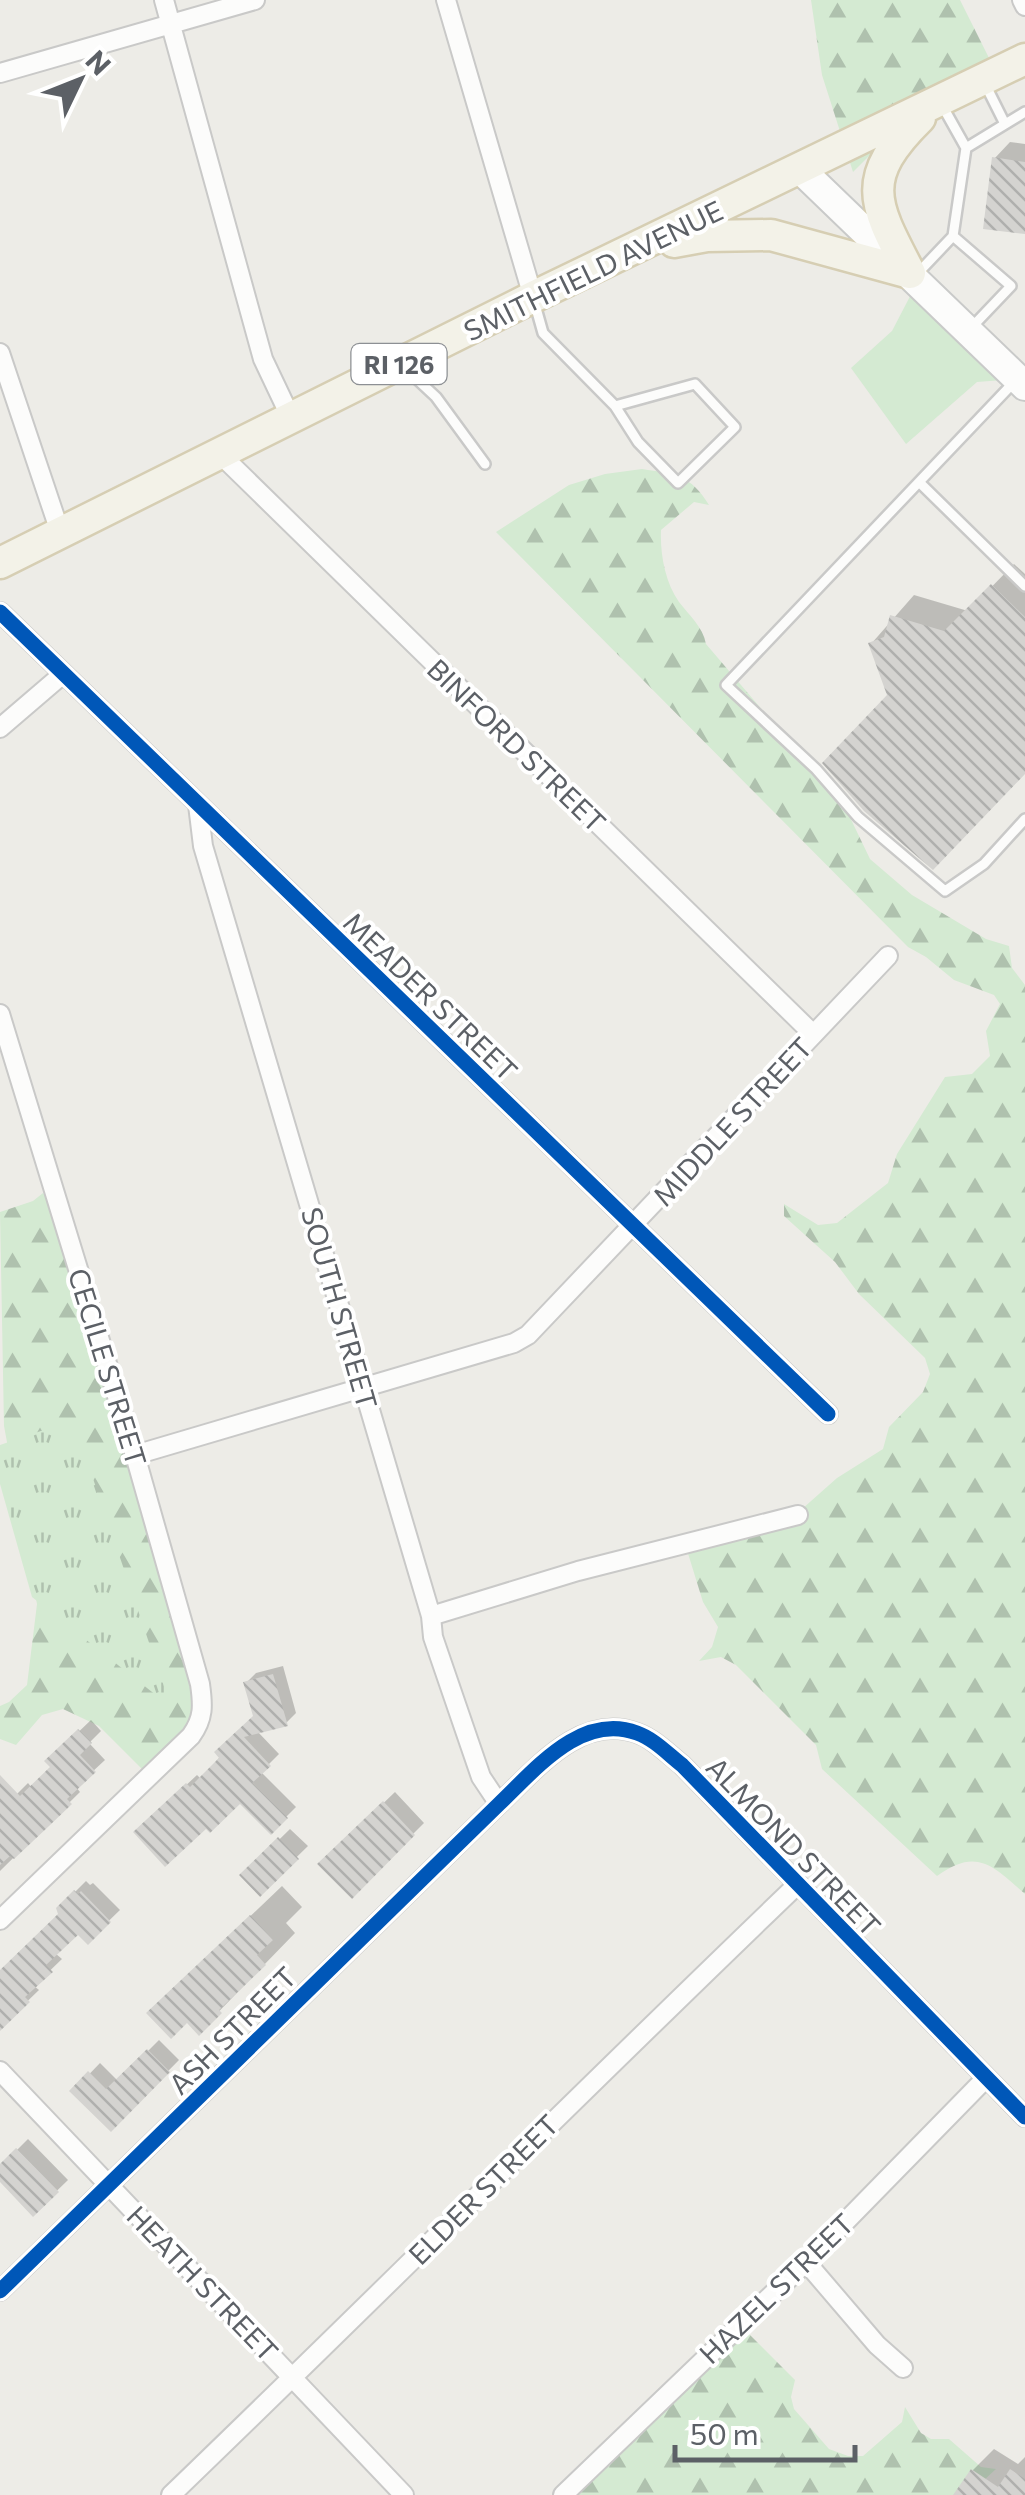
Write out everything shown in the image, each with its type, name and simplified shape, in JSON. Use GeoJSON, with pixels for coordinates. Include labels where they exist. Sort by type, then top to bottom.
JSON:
{"type":"FeatureCollection","features":[{"type":"Feature","properties":{"kind":"main road","name":"SMITHFIELD AVENUE"},"geometry":{"type":"LineString","coordinates":[[0,563],[533,297],[1025,59]]}},
{"type":"Feature","properties":{"kind":"main road"},"geometry":{"type":"LineString","coordinates":[[912,275],[886,231],[876,187],[885,160],[896,144],[938,101]]}},
{"type":"Feature","properties":{"kind":"main road"},"geometry":{"type":"LineString","coordinates":[[642,246],[707,236],[771,236],[912,275]]}},
{"type":"Feature","properties":{"kind":"street"},"geometry":{"type":"LineString","coordinates":[[164,0],[263,359],[291,418]]}},
{"type":"Feature","properties":{"kind":"street"},"geometry":{"type":"LineString","coordinates":[[0,72],[256,0]]}},
{"type":"Feature","properties":{"kind":"street"},"geometry":{"type":"LineString","coordinates":[[446,0],[533,297]]}},
{"type":"Feature","properties":{"kind":"street"},"geometry":{"type":"LineString","coordinates":[[800,170],[1021,383]]}},
{"type":"Feature","properties":{"kind":"street"},"geometry":{"type":"LineString","coordinates":[[0,353],[60,532]]}},
{"type":"Feature","properties":{"kind":"street","name":"BINFORD STREET"},"geometry":{"type":"LineString","coordinates":[[220,454],[813,1034]]}},
{"type":"Feature","properties":{"kind":"street","name":"MEADER STREET"},"geometry":{"type":"LineString","coordinates":[[0,612],[828,1414]]}},
{"type":"Feature","properties":{"kind":"street"},"geometry":{"type":"LineString","coordinates":[[0,728],[62,674]]}},
{"type":"Feature","properties":{"kind":"street","name":"SOUTH STREET"},"geometry":{"type":"LineString","coordinates":[[198,805],[204,846],[431,1616],[433,1637],[481,1776],[498,1804]]}},
{"type":"Feature","properties":{"kind":"street","name":"MIDDLE STREET"},"geometry":{"type":"LineString","coordinates":[[135,1455],[364,1389],[514,1343],[528,1335],[888,956]]}},
{"type":"Feature","properties":{"kind":"street","name":"CECILE STREET"},"geometry":{"type":"LineString","coordinates":[[0,1014],[135,1455],[203,1705],[201,1722],[192,1736],[0,1920]]}},
{"type":"Feature","properties":{"kind":"street"},"geometry":{"type":"LineString","coordinates":[[431,1616],[578,1571],[798,1515]]}},
{"type":"Feature","properties":{"kind":"street","name":"ALMOND STREET"},"geometry":{"type":"LineString","coordinates":[[498,1804],[559,1749],[577,1738],[608,1729],[640,1734],[682,1765],[1025,2117]]}},
{"type":"Feature","properties":{"kind":"street","name":"ASH STREET"},"geometry":{"type":"LineString","coordinates":[[0,2291],[498,1804]]}},
{"type":"Feature","properties":{"kind":"street","name":"ELDER STREET"},"geometry":{"type":"LineString","coordinates":[[171,2495],[294,2378],[552,2119],[798,1884]]}},
{"type":"Feature","properties":{"kind":"street","name":"HEATH STREET"},"geometry":{"type":"LineString","coordinates":[[0,2072],[404,2495]]}},
{"type":"Feature","properties":{"kind":"street","name":"HAZEL STREET"},"geometry":{"type":"LineString","coordinates":[[563,2495],[806,2262],[986,2078]]}},
{"type":"Feature","properties":{"kind":"street"},"geometry":{"type":"LineString","coordinates":[[806,2262],[903,2368]]}},
{"type":"Feature","properties":{"kind":"lane"},"geometry":{"type":"LineString","coordinates":[[983,80],[1005,124]]}},
{"type":"Feature","properties":{"kind":"lane"},"geometry":{"type":"LineString","coordinates":[[912,275],[952,236],[966,148],[938,101]]}},
{"type":"Feature","properties":{"kind":"lane"},"geometry":{"type":"LineString","coordinates":[[966,148],[1025,112]]}},
{"type":"Feature","properties":{"kind":"lane"},"geometry":{"type":"LineString","coordinates":[[952,236],[1010,286],[968,331]]}},
{"type":"Feature","properties":{"kind":"lane"},"geometry":{"type":"LineString","coordinates":[[533,297],[543,333],[615,406],[638,442],[678,482],[735,427],[696,384],[615,406]]}},
{"type":"Feature","properties":{"kind":"lane"},"geometry":{"type":"LineString","coordinates":[[400,364],[436,397],[485,464]]}},
{"type":"Feature","properties":{"kind":"lane"},"geometry":{"type":"LineString","coordinates":[[1021,383],[919,482],[726,685],[816,769],[858,817],[945,891],[984,864],[1025,819]]}},
{"type":"Feature","properties":{"kind":"lane"},"geometry":{"type":"LineString","coordinates":[[919,482],[1025,586]]}},
{"type":"Feature","properties":{"kind":"green space"},"geometry":{"type":"Polygon","coordinates":[[[811,0],[960,0],[995,70],[878,147],[853,172],[822,75],[811,0]]]}},
{"type":"Feature","properties":{"kind":"green space"},"geometry":{"type":"Polygon","coordinates":[[[918,281],[1016,379],[977,382],[906,444],[851,368],[892,331],[918,281]]]}},
{"type":"Feature","properties":{"kind":"green space"},"geometry":{"type":"Polygon","coordinates":[[[642,469],[689,482],[709,505],[694,502],[661,530],[670,586],[699,627],[706,644],[845,807],[870,859],[912,895],[986,939],[1009,946],[1012,968],[1025,985],[1025,1894],[984,1864],[963,1863],[937,1876],[822,1769],[816,1745],[736,1665],[721,1657],[699,1661],[712,1647],[718,1627],[703,1602],[686,1547],[793,1517],[837,1478],[883,1449],[889,1427],[923,1392],[930,1374],[925,1358],[859,1294],[835,1262],[784,1216],[784,1204],[818,1225],[837,1223],[888,1183],[897,1154],[945,1077],[972,1074],[990,1056],[986,1031],[1000,1004],[994,995],[954,980],[908,947],[496,532],[569,485],[605,474],[642,469]]]}},
{"type":"Feature","properties":{"kind":"green space"},"geometry":{"type":"Polygon","coordinates":[[[43,1193],[128,1458],[199,1720],[146,1773],[99,1726],[63,1709],[42,1715],[16,1745],[0,1739],[0,1706],[27,1685],[37,1604],[4,1426],[0,1212],[33,1201],[43,1193]]]}},
{"type":"Feature","properties":{"kind":"green space"},"geometry":{"type":"Polygon","coordinates":[[[73,1420],[171,1707],[32,1597],[0,1484],[0,1445],[73,1420]]]}},
{"type":"Feature","properties":{"kind":"green space"},"geometry":{"type":"Polygon","coordinates":[[[738,2323],[795,2380],[791,2397],[794,2409],[829,2449],[848,2456],[863,2456],[902,2422],[905,2407],[921,2433],[931,2439],[949,2439],[981,2467],[996,2469],[968,2495],[564,2495],[738,2323]]]}},
{"type":"Feature","properties":{"kind":"building"},"geometry":{"type":"Polygon","coordinates":[[[992,157],[1025,162],[1025,234],[983,229],[992,157]]]}},
{"type":"Feature","properties":{"kind":"building"},"geometry":{"type":"Polygon","coordinates":[[[991,584],[1025,617],[1025,774],[933,870],[864,811],[822,763],[887,695],[868,643],[884,637],[890,615],[944,631],[991,584]]]}},
{"type":"Feature","properties":{"kind":"building"},"geometry":{"type":"Polygon","coordinates":[[[273,1674],[288,1726],[244,1737],[271,1766],[252,1783],[288,1818],[271,1835],[240,1804],[165,1867],[133,1832],[186,1783],[190,1787],[219,1758],[214,1752],[253,1716],[243,1682],[273,1674]]]}},
{"type":"Feature","properties":{"kind":"building"},"geometry":{"type":"Polygon","coordinates":[[[78,1729],[92,1743],[80,1755],[96,1772],[67,1799],[72,1804],[14,1859],[10,1856],[0,1865],[0,1775],[20,1796],[50,1767],[44,1761],[78,1729]]]}},
{"type":"Feature","properties":{"kind":"building"},"geometry":{"type":"Polygon","coordinates":[[[383,1801],[415,1835],[352,1899],[317,1864],[383,1801]]]}},
{"type":"Feature","properties":{"kind":"building"},"geometry":{"type":"Polygon","coordinates":[[[278,1837],[299,1859],[260,1897],[239,1875],[278,1837]]]}},
{"type":"Feature","properties":{"kind":"building"},"geometry":{"type":"Polygon","coordinates":[[[74,1890],[78,1894],[81,1891],[111,1922],[88,1945],[78,1935],[46,1965],[53,1972],[25,1997],[30,2002],[0,2031],[0,1970],[58,1914],[56,1908],[74,1890]]]}},
{"type":"Feature","properties":{"kind":"building"},"geometry":{"type":"Polygon","coordinates":[[[250,1915],[273,1940],[257,1955],[266,1965],[219,2010],[222,2013],[199,2036],[187,2023],[171,2039],[146,2013],[250,1915]]]}},
{"type":"Feature","properties":{"kind":"building"},"geometry":{"type":"Polygon","coordinates":[[[147,2049],[170,2072],[111,2132],[69,2091],[88,2071],[106,2089],[147,2049]]]}},
{"type":"Feature","properties":{"kind":"building"},"geometry":{"type":"Polygon","coordinates":[[[16,2148],[59,2192],[33,2217],[0,2182],[0,2164],[16,2148]]]}},
{"type":"Feature","properties":{"kind":"building"},"geometry":{"type":"Polygon","coordinates":[[[971,2469],[998,2487],[1010,2469],[1025,2479],[1025,2495],[953,2495],[971,2469]]]}},
{"type":"Feature","properties":{"kind":"cycle path"},"geometry":{"type":"LineString","coordinates":[[0,612],[828,1414]]}},
{"type":"Feature","properties":{"kind":"cycle path"},"geometry":{"type":"LineString","coordinates":[[0,2291],[528,1776],[560,1748],[597,1730],[637,1733],[682,1765],[1025,2117]]}}]}
